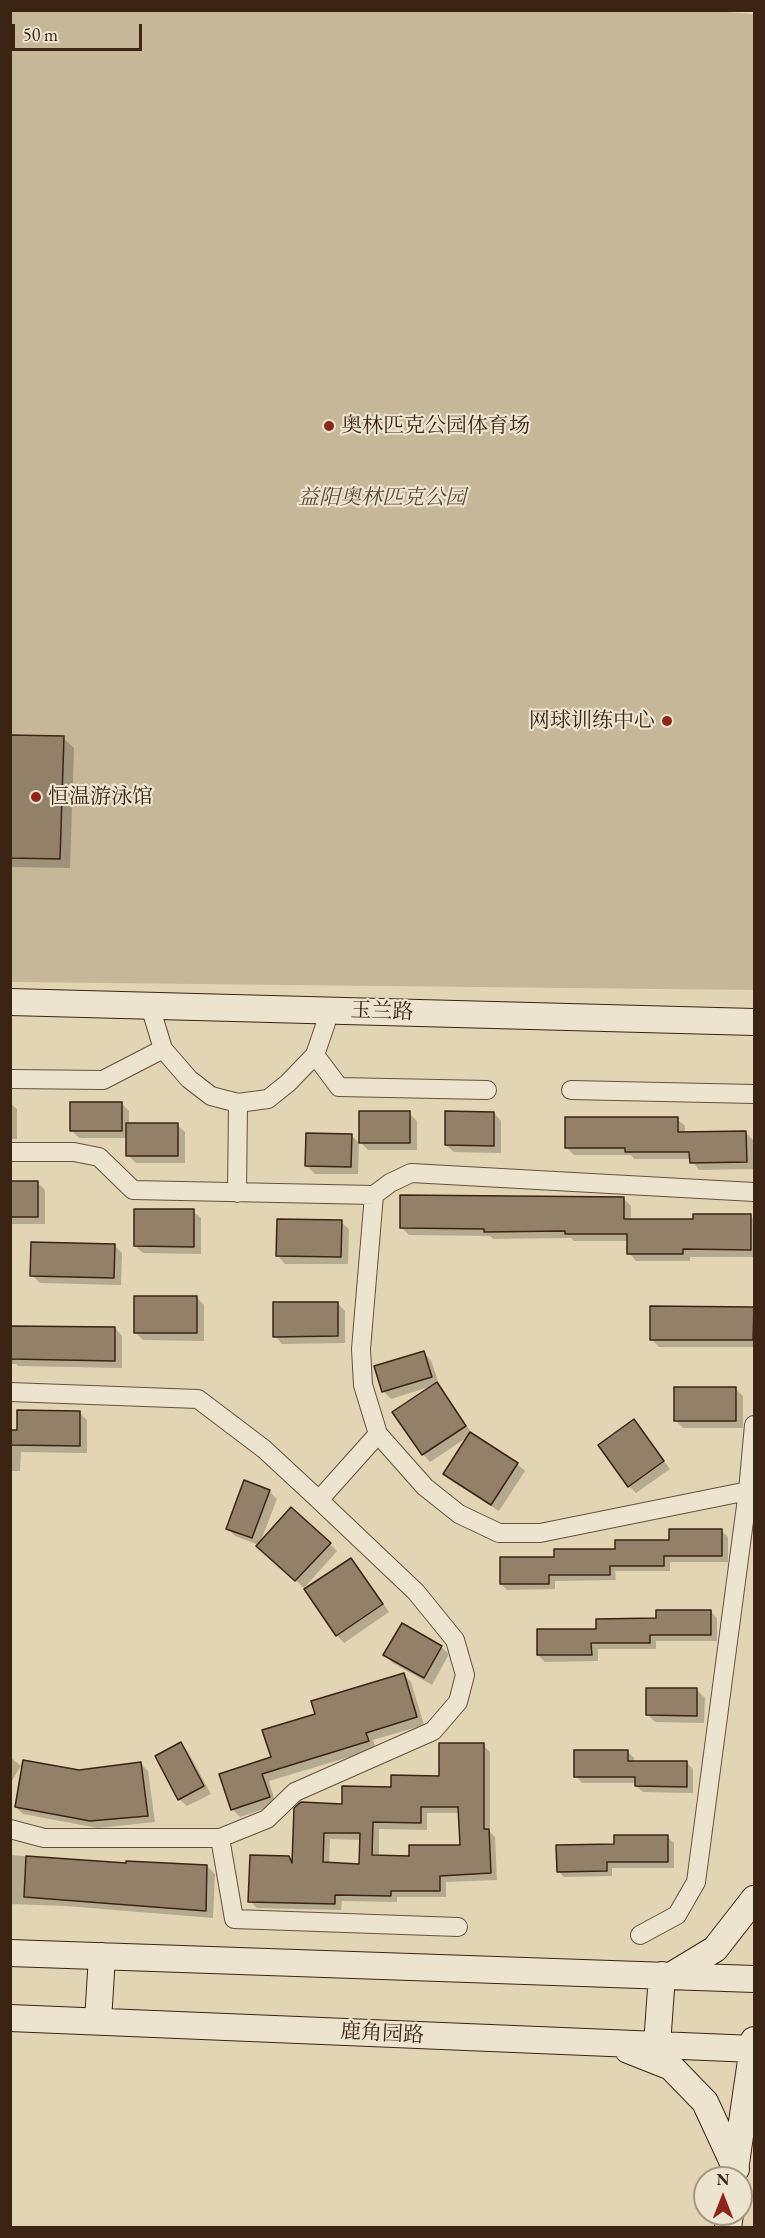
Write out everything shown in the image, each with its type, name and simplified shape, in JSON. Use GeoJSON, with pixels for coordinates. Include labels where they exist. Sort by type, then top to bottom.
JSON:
{"type":"FeatureCollection","features":[{"type":"Feature","properties":{"kind":"street","name":"玉兰路"},"geometry":{"type":"LineString","coordinates":[[10,1002],[754,1022]]}},
{"type":"Feature","properties":{"kind":"street"},"geometry":{"type":"LineString","coordinates":[[150,1006],[163,1049],[189,1079],[211,1096],[238,1103],[268,1099],[288,1083],[315,1055],[330,1011]]}},
{"type":"Feature","properties":{"kind":"street"},"geometry":{"type":"LineString","coordinates":[[10,1079],[103,1080],[163,1049]]}},
{"type":"Feature","properties":{"kind":"street"},"geometry":{"type":"LineString","coordinates":[[315,1055],[339,1087],[487,1090]]}},
{"type":"Feature","properties":{"kind":"street"},"geometry":{"type":"LineString","coordinates":[[571,1090],[754,1094]]}},
{"type":"Feature","properties":{"kind":"street"},"geometry":{"type":"LineString","coordinates":[[237,1193],[238,1103]]}},
{"type":"Feature","properties":{"kind":"street"},"geometry":{"type":"LineString","coordinates":[[10,1152],[74,1152],[99,1157],[133,1190],[374,1195],[390,1183],[411,1173],[754,1192]]}},
{"type":"Feature","properties":{"kind":"street"},"geometry":{"type":"LineString","coordinates":[[374,1195],[361,1348],[363,1385],[378,1434],[425,1487],[459,1514],[499,1533],[540,1533],[748,1491]]}},
{"type":"Feature","properties":{"kind":"street"},"geometry":{"type":"LineString","coordinates":[[10,1392],[198,1400],[264,1449],[416,1592],[455,1640],[465,1675],[458,1702],[433,1731],[295,1792],[267,1819],[220,1838],[44,1838],[10,1829]]}},
{"type":"Feature","properties":{"kind":"street"},"geometry":{"type":"LineString","coordinates":[[640,1935],[677,1916],[696,1882],[748,1491],[754,1425]]}},
{"type":"Feature","properties":{"kind":"street"},"geometry":{"type":"LineString","coordinates":[[319,1500],[378,1434]]}},
{"type":"Feature","properties":{"kind":"street"},"geometry":{"type":"LineString","coordinates":[[220,1838],[234,1919],[458,1927]]}},
{"type":"Feature","properties":{"kind":"street"},"geometry":{"type":"LineString","coordinates":[[667,1975],[715,1949],[754,1899]]}},
{"type":"Feature","properties":{"kind":"street"},"geometry":{"type":"LineString","coordinates":[[10,1953],[754,1979]]}},
{"type":"Feature","properties":{"kind":"street"},"geometry":{"type":"LineString","coordinates":[[99,2021],[102,1956]]}},
{"type":"Feature","properties":{"kind":"street"},"geometry":{"type":"LineString","coordinates":[[657,2045],[667,1975]]}},
{"type":"Feature","properties":{"kind":"street","name":"鹿角园路"},"geometry":{"type":"LineString","coordinates":[[10,2018],[611,2044],[754,2046]]}},
{"type":"Feature","properties":{"kind":"street"},"geometry":{"type":"LineString","coordinates":[[611,2044],[671,2067],[699,2095],[705,2102],[732,2166]]}},
{"type":"Feature","properties":{"kind":"street"},"geometry":{"type":"LineString","coordinates":[[736,2166],[754,2046]]}},
{"type":"Feature","properties":{"kind":"green space","name":"益阳奥林匹克公园"},"geometry":{"type":"Polygon","coordinates":[[[698,10],[754,14],[754,990],[11,982],[11,11],[698,10]]]}},
{"type":"Feature","properties":{"kind":"building","name":"恒温游泳馆"},"geometry":{"type":"Polygon","coordinates":[[[10,735],[64,736],[60,859],[10,858],[10,735]]]}},
{"type":"Feature","properties":{"kind":"building"},"geometry":{"type":"Polygon","coordinates":[[[70,1102],[122,1102],[122,1131],[70,1131],[70,1102]]]}},
{"type":"Feature","properties":{"kind":"building"},"geometry":{"type":"Polygon","coordinates":[[[359,1111],[410,1111],[410,1143],[359,1143],[359,1111]]]}},
{"type":"Feature","properties":{"kind":"building"},"geometry":{"type":"Polygon","coordinates":[[[445,1111],[494,1112],[494,1146],[445,1145],[445,1111]]]}},
{"type":"Feature","properties":{"kind":"building"},"geometry":{"type":"Polygon","coordinates":[[[565,1117],[678,1117],[678,1132],[746,1131],[747,1162],[690,1163],[689,1152],[625,1152],[625,1148],[565,1148],[565,1117]]]}},
{"type":"Feature","properties":{"kind":"building"},"geometry":{"type":"Polygon","coordinates":[[[126,1123],[178,1123],[178,1156],[126,1156],[126,1123]]]}},
{"type":"Feature","properties":{"kind":"building"},"geometry":{"type":"Polygon","coordinates":[[[306,1133],[352,1134],[351,1167],[305,1166],[306,1133]]]}},
{"type":"Feature","properties":{"kind":"building"},"geometry":{"type":"Polygon","coordinates":[[[10,1181],[38,1181],[38,1217],[10,1217],[10,1181]]]}},
{"type":"Feature","properties":{"kind":"building"},"geometry":{"type":"Polygon","coordinates":[[[400,1195],[624,1197],[624,1219],[693,1219],[693,1214],[751,1214],[751,1250],[683,1249],[683,1254],[627,1254],[627,1234],[400,1228],[400,1195]]]}},
{"type":"Feature","properties":{"kind":"building"},"geometry":{"type":"Polygon","coordinates":[[[134,1209],[194,1209],[194,1247],[134,1246],[134,1209]]]}},
{"type":"Feature","properties":{"kind":"building"},"geometry":{"type":"Polygon","coordinates":[[[277,1219],[342,1220],[341,1257],[276,1256],[277,1219]]]}},
{"type":"Feature","properties":{"kind":"building"},"geometry":{"type":"Polygon","coordinates":[[[31,1242],[115,1244],[114,1278],[30,1276],[31,1242]]]}},
{"type":"Feature","properties":{"kind":"building"},"geometry":{"type":"Polygon","coordinates":[[[134,1296],[197,1296],[197,1333],[134,1333],[134,1296]]]}},
{"type":"Feature","properties":{"kind":"building"},"geometry":{"type":"Polygon","coordinates":[[[273,1302],[338,1302],[338,1336],[273,1337],[273,1302]]]}},
{"type":"Feature","properties":{"kind":"building"},"geometry":{"type":"Polygon","coordinates":[[[650,1306],[754,1307],[753,1340],[650,1340],[650,1306]]]}},
{"type":"Feature","properties":{"kind":"building"},"geometry":{"type":"Polygon","coordinates":[[[10,1326],[115,1327],[115,1361],[10,1359],[10,1326]]]}},
{"type":"Feature","properties":{"kind":"building"},"geometry":{"type":"Polygon","coordinates":[[[424,1351],[432,1377],[382,1392],[374,1366],[424,1351]]]}},
{"type":"Feature","properties":{"kind":"building"},"geometry":{"type":"Polygon","coordinates":[[[437,1382],[466,1426],[422,1455],[392,1412],[437,1382]]]}},
{"type":"Feature","properties":{"kind":"building"},"geometry":{"type":"Polygon","coordinates":[[[674,1387],[736,1387],[736,1421],[674,1421],[674,1387]]]}},
{"type":"Feature","properties":{"kind":"building"},"geometry":{"type":"Polygon","coordinates":[[[17,1410],[80,1411],[80,1446],[10,1445],[10,1430],[17,1430],[17,1410]]]}},
{"type":"Feature","properties":{"kind":"building"},"geometry":{"type":"Polygon","coordinates":[[[634,1419],[664,1461],[628,1487],[598,1445],[634,1419]]]}},
{"type":"Feature","properties":{"kind":"building"},"geometry":{"type":"Polygon","coordinates":[[[470,1432],[518,1463],[491,1505],[443,1474],[470,1432]]]}},
{"type":"Feature","properties":{"kind":"building"},"geometry":{"type":"Polygon","coordinates":[[[244,1480],[270,1490],[252,1538],[226,1529],[244,1480]]]}},
{"type":"Feature","properties":{"kind":"building"},"geometry":{"type":"Polygon","coordinates":[[[291,1507],[331,1543],[295,1581],[256,1546],[291,1507]]]}},
{"type":"Feature","properties":{"kind":"building"},"geometry":{"type":"Polygon","coordinates":[[[669,1529],[722,1529],[722,1556],[664,1556],[664,1566],[610,1566],[610,1575],[549,1575],[549,1584],[500,1584],[500,1557],[554,1557],[554,1549],[615,1549],[615,1540],[669,1540],[669,1529]]]}},
{"type":"Feature","properties":{"kind":"building"},"geometry":{"type":"Polygon","coordinates":[[[351,1558],[383,1604],[336,1636],[304,1589],[351,1558]]]}},
{"type":"Feature","properties":{"kind":"building"},"geometry":{"type":"Polygon","coordinates":[[[656,1610],[711,1610],[711,1635],[650,1635],[650,1643],[591,1643],[592,1655],[537,1655],[537,1629],[596,1629],[596,1619],[656,1618],[656,1610]]]}},
{"type":"Feature","properties":{"kind":"building"},"geometry":{"type":"Polygon","coordinates":[[[402,1623],[442,1646],[424,1678],[383,1655],[402,1623]]]}},
{"type":"Feature","properties":{"kind":"building"},"geometry":{"type":"Polygon","coordinates":[[[404,1673],[417,1717],[366,1733],[369,1741],[262,1774],[270,1797],[231,1810],[219,1774],[271,1757],[262,1730],[315,1714],[311,1701],[404,1673]]]}},
{"type":"Feature","properties":{"kind":"building"},"geometry":{"type":"Polygon","coordinates":[[[646,1688],[697,1688],[697,1716],[646,1715],[646,1688]]]}},
{"type":"Feature","properties":{"kind":"building"},"geometry":{"type":"Polygon","coordinates":[[[181,1742],[204,1786],[178,1800],[155,1756],[181,1742]]]}},
{"type":"Feature","properties":{"kind":"building"},"geometry":{"type":"Polygon","coordinates":[[[439,1743],[484,1743],[484,1829],[489,1829],[491,1873],[440,1876],[440,1891],[391,1891],[391,1896],[335,1895],[335,1904],[248,1902],[250,1855],[289,1856],[292,1863],[294,1808],[301,1802],[342,1804],[342,1786],[391,1787],[391,1775],[439,1776],[439,1743]],[[421,1807],[421,1823],[373,1822],[372,1855],[409,1856],[409,1845],[460,1845],[458,1807],[421,1807]],[[324,1833],[323,1862],[359,1864],[360,1833],[324,1833]]]}},
{"type":"Feature","properties":{"kind":"building"},"geometry":{"type":"Polygon","coordinates":[[[574,1750],[628,1750],[628,1761],[687,1761],[687,1787],[635,1786],[635,1777],[574,1777],[574,1750]]]}},
{"type":"Feature","properties":{"kind":"building"},"geometry":{"type":"Polygon","coordinates":[[[23,1760],[79,1770],[141,1762],[148,1816],[90,1821],[15,1807],[23,1760]]]}},
{"type":"Feature","properties":{"kind":"building"},"geometry":{"type":"Polygon","coordinates":[[[614,1835],[668,1835],[668,1862],[607,1862],[607,1871],[557,1872],[556,1845],[614,1844],[614,1835]]]}},
{"type":"Feature","properties":{"kind":"building"},"geometry":{"type":"Polygon","coordinates":[[[26,1856],[126,1863],[126,1861],[207,1865],[206,1911],[24,1897],[26,1856]]]}},
{"type":"Feature","properties":{"kind":"place","name":"奥林匹克公园体育场"},"geometry":{"type":"Point","coordinates":[329,426]}},
{"type":"Feature","properties":{"kind":"place","name":"网球训练中心"},"geometry":{"type":"Point","coordinates":[667,721]}},
{"type":"Feature","properties":{"kind":"place","name":"恒温游泳馆"},"geometry":{"type":"Point","coordinates":[36,797]}}]}
